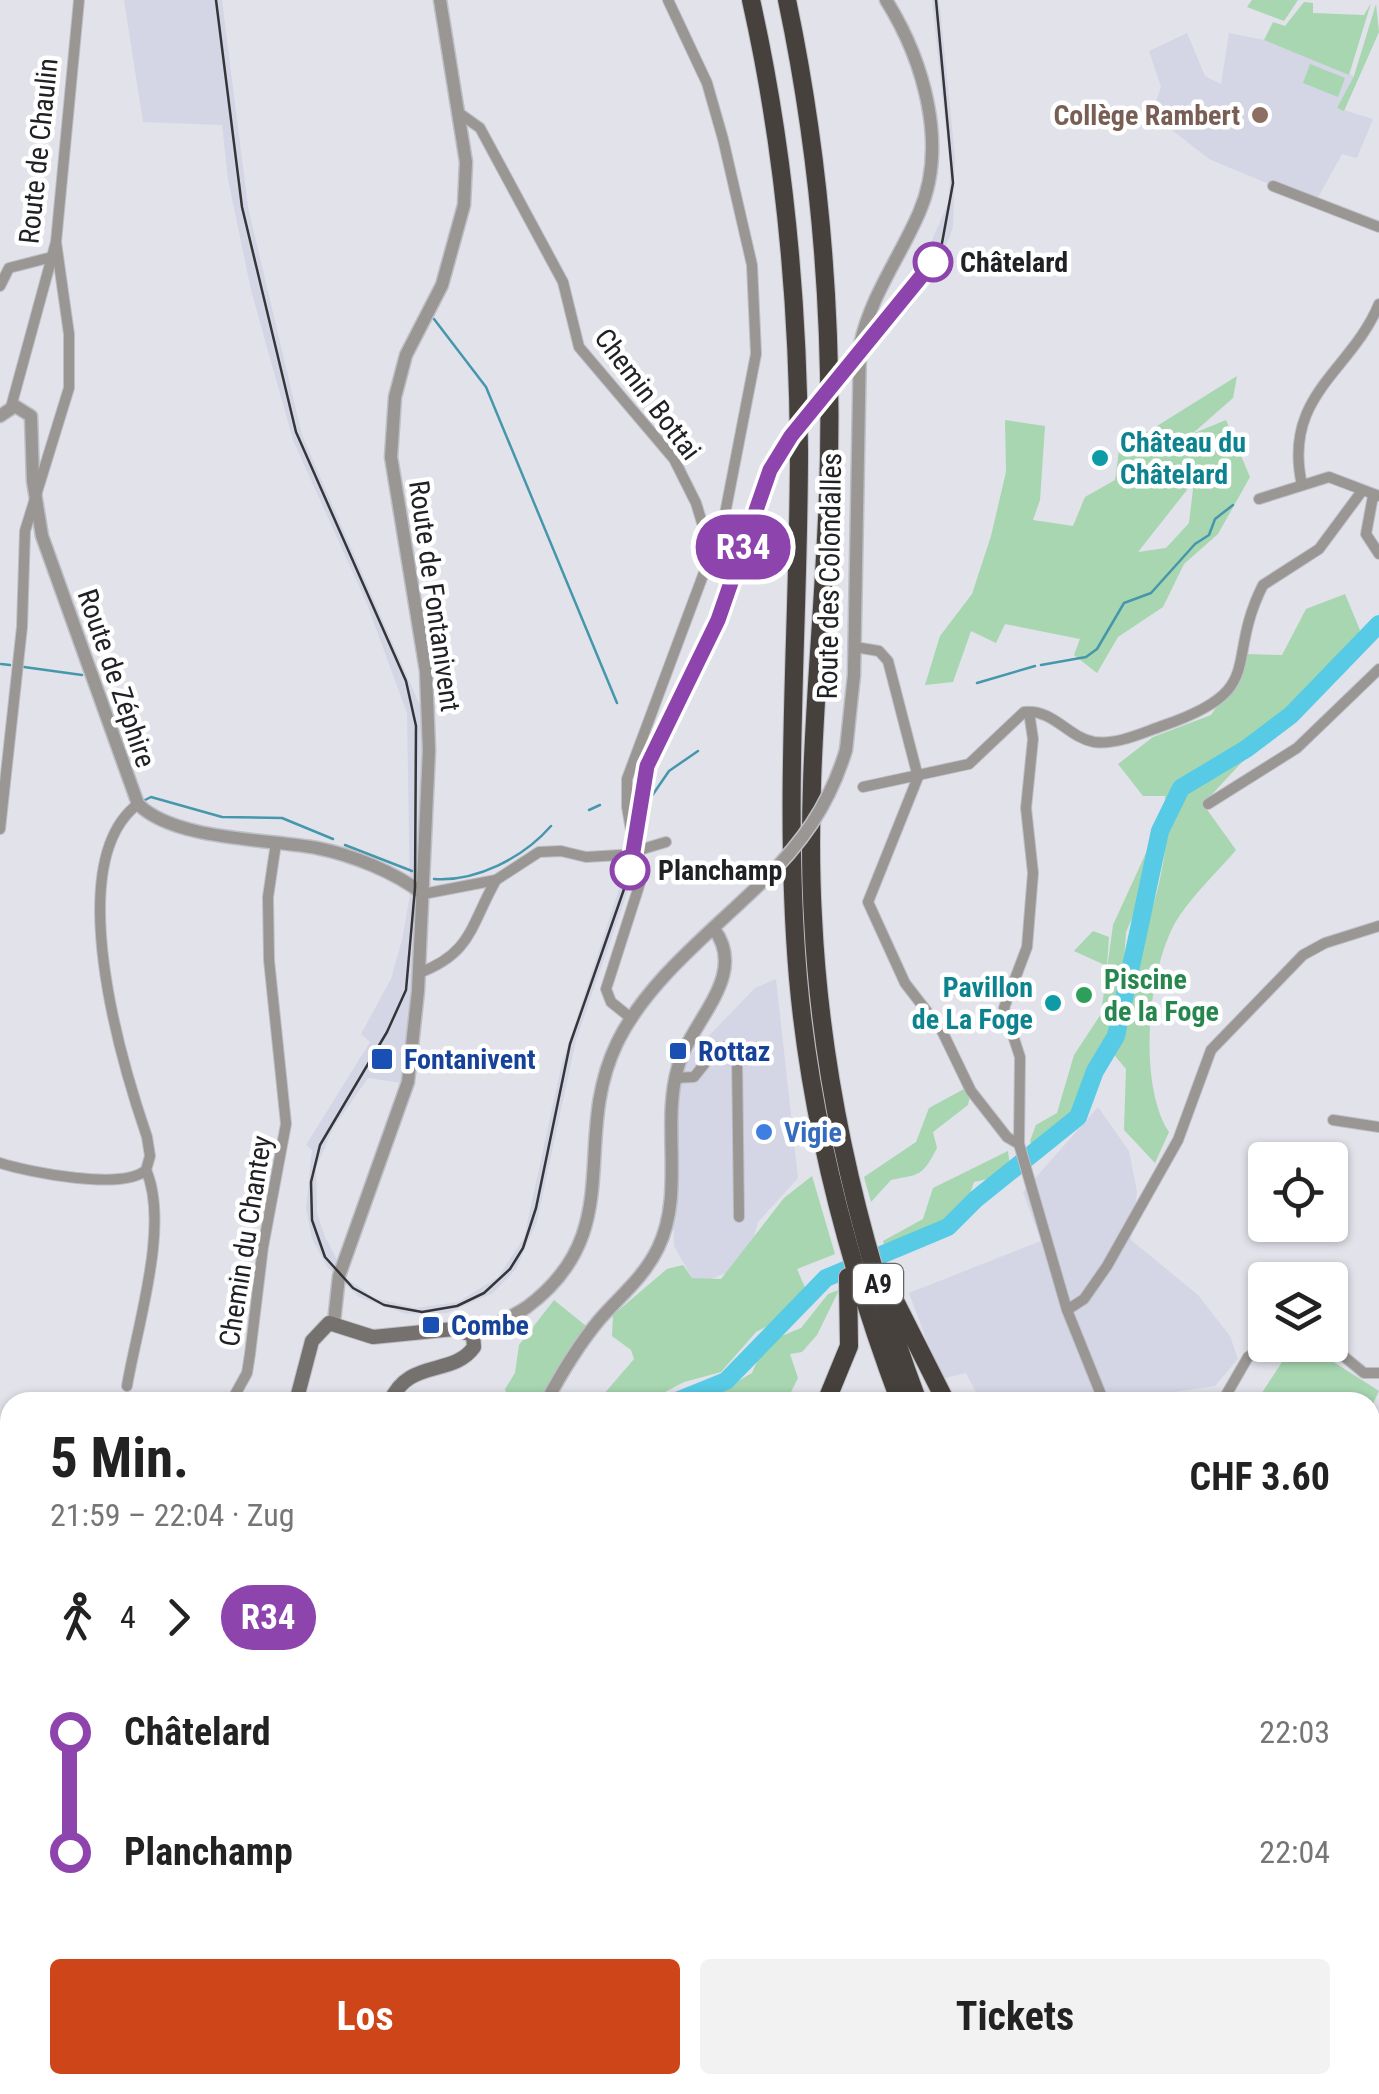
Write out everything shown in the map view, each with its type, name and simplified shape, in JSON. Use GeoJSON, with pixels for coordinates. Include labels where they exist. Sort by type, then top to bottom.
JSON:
{"type":"FeatureCollection","features":[{"type":"Feature","properties":{"kind":"highway","name":"A9"},"geometry":{"type":"LineString","coordinates":[[752,0],[776,138],[793,285],[799,448],[793,886],[806,1044],[897,1392]]}},
{"type":"Feature","properties":{"kind":"highway","name":"A9"},"geometry":{"type":"LineString","coordinates":[[786,0],[807,116],[825,282],[828,492],[814,752],[812,882],[837,1165]]}},
{"type":"Feature","properties":{"kind":"highway","name":"A9"},"geometry":{"type":"LineString","coordinates":[[848,1212],[914,1392]]}},
{"type":"Feature","properties":{"kind":"highway"},"geometry":{"type":"LineString","coordinates":[[848,1212],[941,1392]]}},
{"type":"Feature","properties":{"kind":"highway"},"geometry":{"type":"LineString","coordinates":[[832,1392],[842,1373],[850,1336],[848,1212]]}},
{"type":"Feature","properties":{"kind":"main road"},"geometry":{"type":"LineString","coordinates":[[299,1392],[312,1342],[325,1325],[334,1322],[368,1336],[454,1329],[473,1336],[474,1347],[467,1356],[418,1372],[396,1392]]}},
{"type":"Feature","properties":{"kind":"street","name":"Route de Chaulin"},"geometry":{"type":"LineString","coordinates":[[5,411],[56,242],[79,0]]}},
{"type":"Feature","properties":{"kind":"street","name":"Route de Fontanivent"},"geometry":{"type":"LineString","coordinates":[[334,1322],[339,1276],[408,1082],[419,973],[429,750],[426,670],[391,457],[395,398],[406,355],[438,294],[456,244],[466,162],[440,0]]}},
{"type":"Feature","properties":{"kind":"street"},"geometry":{"type":"LineString","coordinates":[[632,1019],[611,1002],[606,989],[639,895],[637,852],[628,823],[627,778],[724,519],[752,393],[756,310],[752,264],[724,138],[707,83],[668,0]]}},
{"type":"Feature","properties":{"kind":"street","name":"Route des Colondalles"},"geometry":{"type":"LineString","coordinates":[[473,1336],[525,1309],[580,1245],[591,1216],[597,1101],[616,1045],[632,1019],[815,823],[846,750],[855,647],[860,346],[868,308],[920,211],[931,174],[933,142],[906,33],[886,0]]}},
{"type":"Feature","properties":{"kind":"street","name":"Chemin Bottai"},"geometry":{"type":"LineString","coordinates":[[459,113],[480,128],[563,282],[579,347],[674,458],[696,504],[710,550]]}},
{"type":"Feature","properties":{"kind":"street"},"geometry":{"type":"LineString","coordinates":[[1273,186],[1379,228]]}},
{"type":"Feature","properties":{"kind":"street"},"geometry":{"type":"LineString","coordinates":[[0,830],[22,627],[25,531],[36,506],[68,388],[69,334],[56,242]]}},
{"type":"Feature","properties":{"kind":"street"},"geometry":{"type":"LineString","coordinates":[[0,286],[10,268],[52,257]]}},
{"type":"Feature","properties":{"kind":"street"},"geometry":{"type":"LineString","coordinates":[[1302,485],[1302,430],[1311,402],[1322,382],[1368,330],[1379,304]]}},
{"type":"Feature","properties":{"kind":"street","name":"Route de Zéphire"},"geometry":{"type":"LineString","coordinates":[[5,411],[23,407],[31,416],[36,506],[92,685],[138,804],[172,824],[338,854],[397,878],[423,894]]}},
{"type":"Feature","properties":{"kind":"street"},"geometry":{"type":"LineString","coordinates":[[1259,499],[1338,478],[1371,495]]}},
{"type":"Feature","properties":{"kind":"street"},"geometry":{"type":"LineString","coordinates":[[1371,495],[1366,534],[1379,554]]}},
{"type":"Feature","properties":{"kind":"street"},"geometry":{"type":"LineString","coordinates":[[863,788],[969,764],[993,744],[1011,720],[1029,712],[1045,714],[1082,737],[1100,742],[1124,739],[1212,707],[1236,676],[1263,585],[1319,549],[1371,495]]}},
{"type":"Feature","properties":{"kind":"street"},"geometry":{"type":"LineString","coordinates":[[855,647],[878,651],[888,661],[918,778],[868,902],[905,983],[942,1031],[971,1092],[1007,1138],[1020,1148]]}},
{"type":"Feature","properties":{"kind":"street"},"geometry":{"type":"LineString","coordinates":[[1208,804],[1297,748],[1379,669]]}},
{"type":"Feature","properties":{"kind":"street"},"geometry":{"type":"LineString","coordinates":[[1029,712],[1034,739],[1026,808],[1034,855],[1032,891],[1026,948],[1004,1008],[1020,1057],[1020,1148],[1067,1310],[1100,1392]]}},
{"type":"Feature","properties":{"kind":"street"},"geometry":{"type":"LineString","coordinates":[[127,1386],[156,1203],[146,1170],[150,1156],[147,1138],[113,1022],[102,950],[107,847],[119,820],[138,804]]}},
{"type":"Feature","properties":{"kind":"street"},"geometry":{"type":"LineString","coordinates":[[423,894],[496,880],[539,852],[561,851],[586,858],[637,852],[666,842]]}},
{"type":"Feature","properties":{"kind":"street","name":"Chemin du Chantey"},"geometry":{"type":"LineString","coordinates":[[236,1392],[247,1372],[263,1248],[286,1124],[268,960],[268,896],[276,843]]}},
{"type":"Feature","properties":{"kind":"street"},"geometry":{"type":"LineString","coordinates":[[419,973],[447,962],[462,949],[496,880]]}},
{"type":"Feature","properties":{"kind":"street"},"geometry":{"type":"LineString","coordinates":[[1067,1310],[1081,1301],[1108,1266],[1178,1140],[1211,1050],[1303,955],[1325,943],[1379,926]]}},
{"type":"Feature","properties":{"kind":"street"},"geometry":{"type":"LineString","coordinates":[[552,1392],[593,1328],[643,1276],[662,1241],[670,1192],[669,1120],[675,1078],[692,1029],[727,970],[727,954],[714,929]]}},
{"type":"Feature","properties":{"kind":"street"},"geometry":{"type":"LineString","coordinates":[[675,1078],[694,1077],[718,1047],[736,1052],[738,1218]]}},
{"type":"Feature","properties":{"kind":"street"},"geometry":{"type":"LineString","coordinates":[[1333,1120],[1379,1127]]}},
{"type":"Feature","properties":{"kind":"street"},"geometry":{"type":"LineString","coordinates":[[0,1163],[56,1176],[132,1178],[146,1170]]}},
{"type":"Feature","properties":{"kind":"street"},"geometry":{"type":"LineString","coordinates":[[1228,1392],[1248,1357]]}},
{"type":"Feature","properties":{"kind":"street"},"geometry":{"type":"LineString","coordinates":[[1348,1360],[1364,1373],[1379,1374]]}},
{"type":"Feature","properties":{"kind":"shaded area"},"geometry":{"type":"Polygon","coordinates":[[[124,0],[222,0],[248,207],[302,435],[421,708],[424,749],[415,969],[402,1083],[368,1078],[333,1128],[316,1168],[317,1213],[325,1237],[347,1279],[375,1298],[415,1308],[458,1302],[498,1277],[524,1238],[562,1063],[628,862],[641,771],[669,704],[714,618],[769,453],[780,462],[761,501],[722,620],[657,754],[643,801],[635,870],[576,1040],[537,1221],[516,1269],[493,1293],[447,1313],[406,1314],[359,1297],[327,1267],[312,1238],[306,1208],[312,1150],[306,1145],[370,1042],[361,1034],[391,979],[402,940],[410,895],[407,713],[367,604],[293,440],[251,290],[228,179],[222,125],[143,122],[124,0]]]}},
{"type":"Feature","properties":{"kind":"shaded area"},"geometry":{"type":"Polygon","coordinates":[[[932,0],[938,0],[940,8],[955,157],[953,227],[937,271],[910,309],[870,350],[872,333],[923,261],[949,201],[950,167],[932,0]]]}},
{"type":"Feature","properties":{"kind":"shaded area","name":"Collège Rambert"},"geometry":{"type":"Polygon","coordinates":[[[1187,33],[1205,76],[1221,84],[1229,33],[1264,40],[1354,76],[1337,108],[1373,119],[1357,158],[1342,154],[1315,203],[1209,159],[1158,119],[1155,105],[1161,87],[1149,51],[1187,33]]]}},
{"type":"Feature","properties":{"kind":"shaded area"},"geometry":{"type":"Polygon","coordinates":[[[776,979],[798,1178],[758,1222],[753,1240],[730,1271],[704,1282],[692,1278],[674,1246],[670,1076],[755,988],[776,979]]]}},
{"type":"Feature","properties":{"kind":"shaded area"},"geometry":{"type":"Polygon","coordinates":[[[1098,1107],[1129,1151],[1137,1192],[1131,1240],[1198,1295],[1230,1336],[1238,1359],[1215,1386],[1174,1392],[976,1392],[966,1373],[941,1379],[909,1293],[1041,1241],[1023,1192],[1098,1107]]]}},
{"type":"Feature","properties":{"kind":"green space"},"geometry":{"type":"Polygon","coordinates":[[[1252,0],[1298,0],[1284,21],[1247,7],[1252,0]]]}},
{"type":"Feature","properties":{"kind":"green space"},"geometry":{"type":"Polygon","coordinates":[[[1304,2],[1313,3],[1313,13],[1364,15],[1371,3],[1349,75],[1264,40],[1273,22],[1285,26],[1304,2]]]}},
{"type":"Feature","properties":{"kind":"green space"},"geometry":{"type":"Polygon","coordinates":[[[1376,4],[1379,32],[1344,111],[1337,108],[1354,76],[1376,4]]]}},
{"type":"Feature","properties":{"kind":"green space"},"geometry":{"type":"Polygon","coordinates":[[[1310,64],[1345,78],[1338,97],[1303,83],[1310,64]]]}},
{"type":"Feature","properties":{"kind":"green space"},"geometry":{"type":"Polygon","coordinates":[[[1237,376],[1233,398],[1192,434],[1226,420],[1250,477],[1218,534],[1184,564],[1163,607],[1118,637],[1097,673],[1074,655],[1080,639],[1005,624],[996,643],[971,631],[953,682],[925,685],[940,636],[972,594],[991,536],[1006,472],[1005,420],[1045,426],[1040,500],[1033,520],[1073,526],[1085,497],[1115,480],[1120,443],[1149,431],[1237,376]],[[1194,481],[1138,552],[1166,548],[1189,523],[1194,481]]]}},
{"type":"Feature","properties":{"kind":"green space"},"geometry":{"type":"Polygon","coordinates":[[[1345,594],[1360,630],[1344,666],[1296,704],[1203,804],[1236,850],[1180,915],[1160,962],[1150,1024],[1150,1055],[1159,1111],[1169,1132],[1155,1163],[1124,1130],[1126,1069],[1111,1051],[1111,1034],[1102,1042],[1078,1117],[1035,1155],[1030,1141],[1036,1125],[1057,1113],[1074,1055],[1101,1014],[1113,925],[1151,842],[1145,888],[1126,932],[1123,975],[1143,935],[1158,888],[1166,840],[1165,796],[1143,796],[1118,764],[1153,737],[1211,715],[1237,678],[1246,654],[1282,655],[1306,609],[1345,594]]]}},
{"type":"Feature","properties":{"kind":"green space"},"geometry":{"type":"Polygon","coordinates":[[[1093,931],[1109,937],[1107,966],[1074,951],[1093,931]]]}},
{"type":"Feature","properties":{"kind":"green space"},"geometry":{"type":"Polygon","coordinates":[[[964,1089],[971,1091],[968,1105],[933,1132],[937,1148],[924,1169],[891,1180],[871,1202],[864,1177],[916,1142],[929,1108],[964,1089]]]}},
{"type":"Feature","properties":{"kind":"green space"},"geometry":{"type":"Polygon","coordinates":[[[1008,1151],[1010,1168],[1001,1176],[974,1182],[951,1220],[928,1236],[887,1255],[883,1241],[923,1219],[933,1188],[1008,1151]]]}},
{"type":"Feature","properties":{"kind":"green space"},"geometry":{"type":"Polygon","coordinates":[[[812,1176],[835,1254],[797,1269],[807,1292],[775,1322],[756,1332],[721,1372],[684,1382],[665,1392],[606,1392],[634,1359],[631,1350],[612,1336],[613,1315],[667,1269],[683,1265],[692,1278],[721,1279],[784,1198],[812,1176]]]}},
{"type":"Feature","properties":{"kind":"green space"},"geometry":{"type":"Polygon","coordinates":[[[839,1290],[817,1335],[802,1352],[790,1354],[798,1378],[791,1392],[719,1392],[752,1373],[765,1343],[801,1328],[828,1294],[839,1290]]]}},
{"type":"Feature","properties":{"kind":"green space"},"geometry":{"type":"Polygon","coordinates":[[[554,1300],[586,1326],[546,1392],[506,1392],[515,1373],[519,1345],[554,1300]]]}},
{"type":"Feature","properties":{"kind":"green space"},"geometry":{"type":"Polygon","coordinates":[[[1282,1362],[1334,1362],[1379,1392],[1262,1392],[1282,1362]]]}},
{"type":"Feature","properties":{"kind":"waterway"},"geometry":{"type":"LineString","coordinates":[[434,319],[486,387],[617,703]]}},
{"type":"Feature","properties":{"kind":"waterway"},"geometry":{"type":"LineString","coordinates":[[1041,665],[1086,657],[1097,649],[1124,603],[1151,593],[1195,544],[1209,535],[1215,519],[1233,505]]}},
{"type":"Feature","properties":{"kind":"waterway"},"geometry":{"type":"LineString","coordinates":[[699,1392],[726,1381],[826,1278],[948,1227],[976,1199],[1078,1117],[1095,1071],[1116,1036],[1160,831],[1181,788],[1246,749],[1291,715],[1379,624]]}},
{"type":"Feature","properties":{"kind":"waterway"},"geometry":{"type":"LineString","coordinates":[[1,664],[10,665]]}},
{"type":"Feature","properties":{"kind":"waterway"},"geometry":{"type":"LineString","coordinates":[[977,683],[1035,666]]}},
{"type":"Feature","properties":{"kind":"waterway"},"geometry":{"type":"LineString","coordinates":[[24,667],[82,675]]}},
{"type":"Feature","properties":{"kind":"waterway"},"geometry":{"type":"LineString","coordinates":[[647,803],[669,771],[698,751]]}},
{"type":"Feature","properties":{"kind":"waterway"},"geometry":{"type":"LineString","coordinates":[[145,800],[151,797],[222,817],[282,818],[333,839]]}},
{"type":"Feature","properties":{"kind":"waterway"},"geometry":{"type":"LineString","coordinates":[[589,810],[600,805]]}},
{"type":"Feature","properties":{"kind":"waterway"},"geometry":{"type":"LineString","coordinates":[[434,879],[466,876],[498,866],[527,848],[551,826]]}},
{"type":"Feature","properties":{"kind":"waterway"},"geometry":{"type":"LineString","coordinates":[[345,845],[412,871]]}},
{"type":"Feature","properties":{"kind":"railway"},"geometry":{"type":"LineString","coordinates":[[216,0],[242,207],[296,432],[406,681],[416,726],[415,888],[406,990],[387,1032],[320,1145],[311,1182],[312,1220],[325,1257],[353,1288],[384,1305],[422,1312],[457,1306],[484,1293],[510,1269],[523,1248],[536,1208],[570,1044],[630,872],[647,766],[718,620],[765,479],[791,436],[919,284],[942,243],[953,183],[936,0]]}},
{"type":"Feature","properties":{"kind":"train","name":"R34"},"geometry":{"type":"LineString","coordinates":[[630,870],[647,766],[662,727],[718,620],[770,470],[791,436],[910,296],[933,262]]}},
{"type":"Feature","properties":{"kind":"place","name":"Collège Rambert"},"geometry":{"type":"Point","coordinates":[1260,115]}},
{"type":"Feature","properties":{"kind":"place","name":"Châtelard"},"geometry":{"type":"Point","coordinates":[933,262]}},
{"type":"Feature","properties":{"kind":"place","name":"Château du Châtelard"},"geometry":{"type":"Point","coordinates":[1100,458]}},
{"type":"Feature","properties":{"kind":"place","name":"Planchamp"},"geometry":{"type":"Point","coordinates":[630,870]}},
{"type":"Feature","properties":{"kind":"place","name":"Piscine de la Foge"},"geometry":{"type":"Point","coordinates":[1084,995]}},
{"type":"Feature","properties":{"kind":"place","name":"Pavillon de La Foge"},"geometry":{"type":"Point","coordinates":[1053,1003]}},
{"type":"Feature","properties":{"kind":"place","name":"Rottaz"},"geometry":{"type":"Point","coordinates":[678,1051]}},
{"type":"Feature","properties":{"kind":"place","name":"Fontanivent"},"geometry":{"type":"Point","coordinates":[382,1059]}},
{"type":"Feature","properties":{"kind":"place","name":"Vigie"},"geometry":{"type":"Point","coordinates":[764,1132]}},
{"type":"Feature","properties":{"kind":"place","name":"Combe"},"geometry":{"type":"Point","coordinates":[431,1325]}}]}
